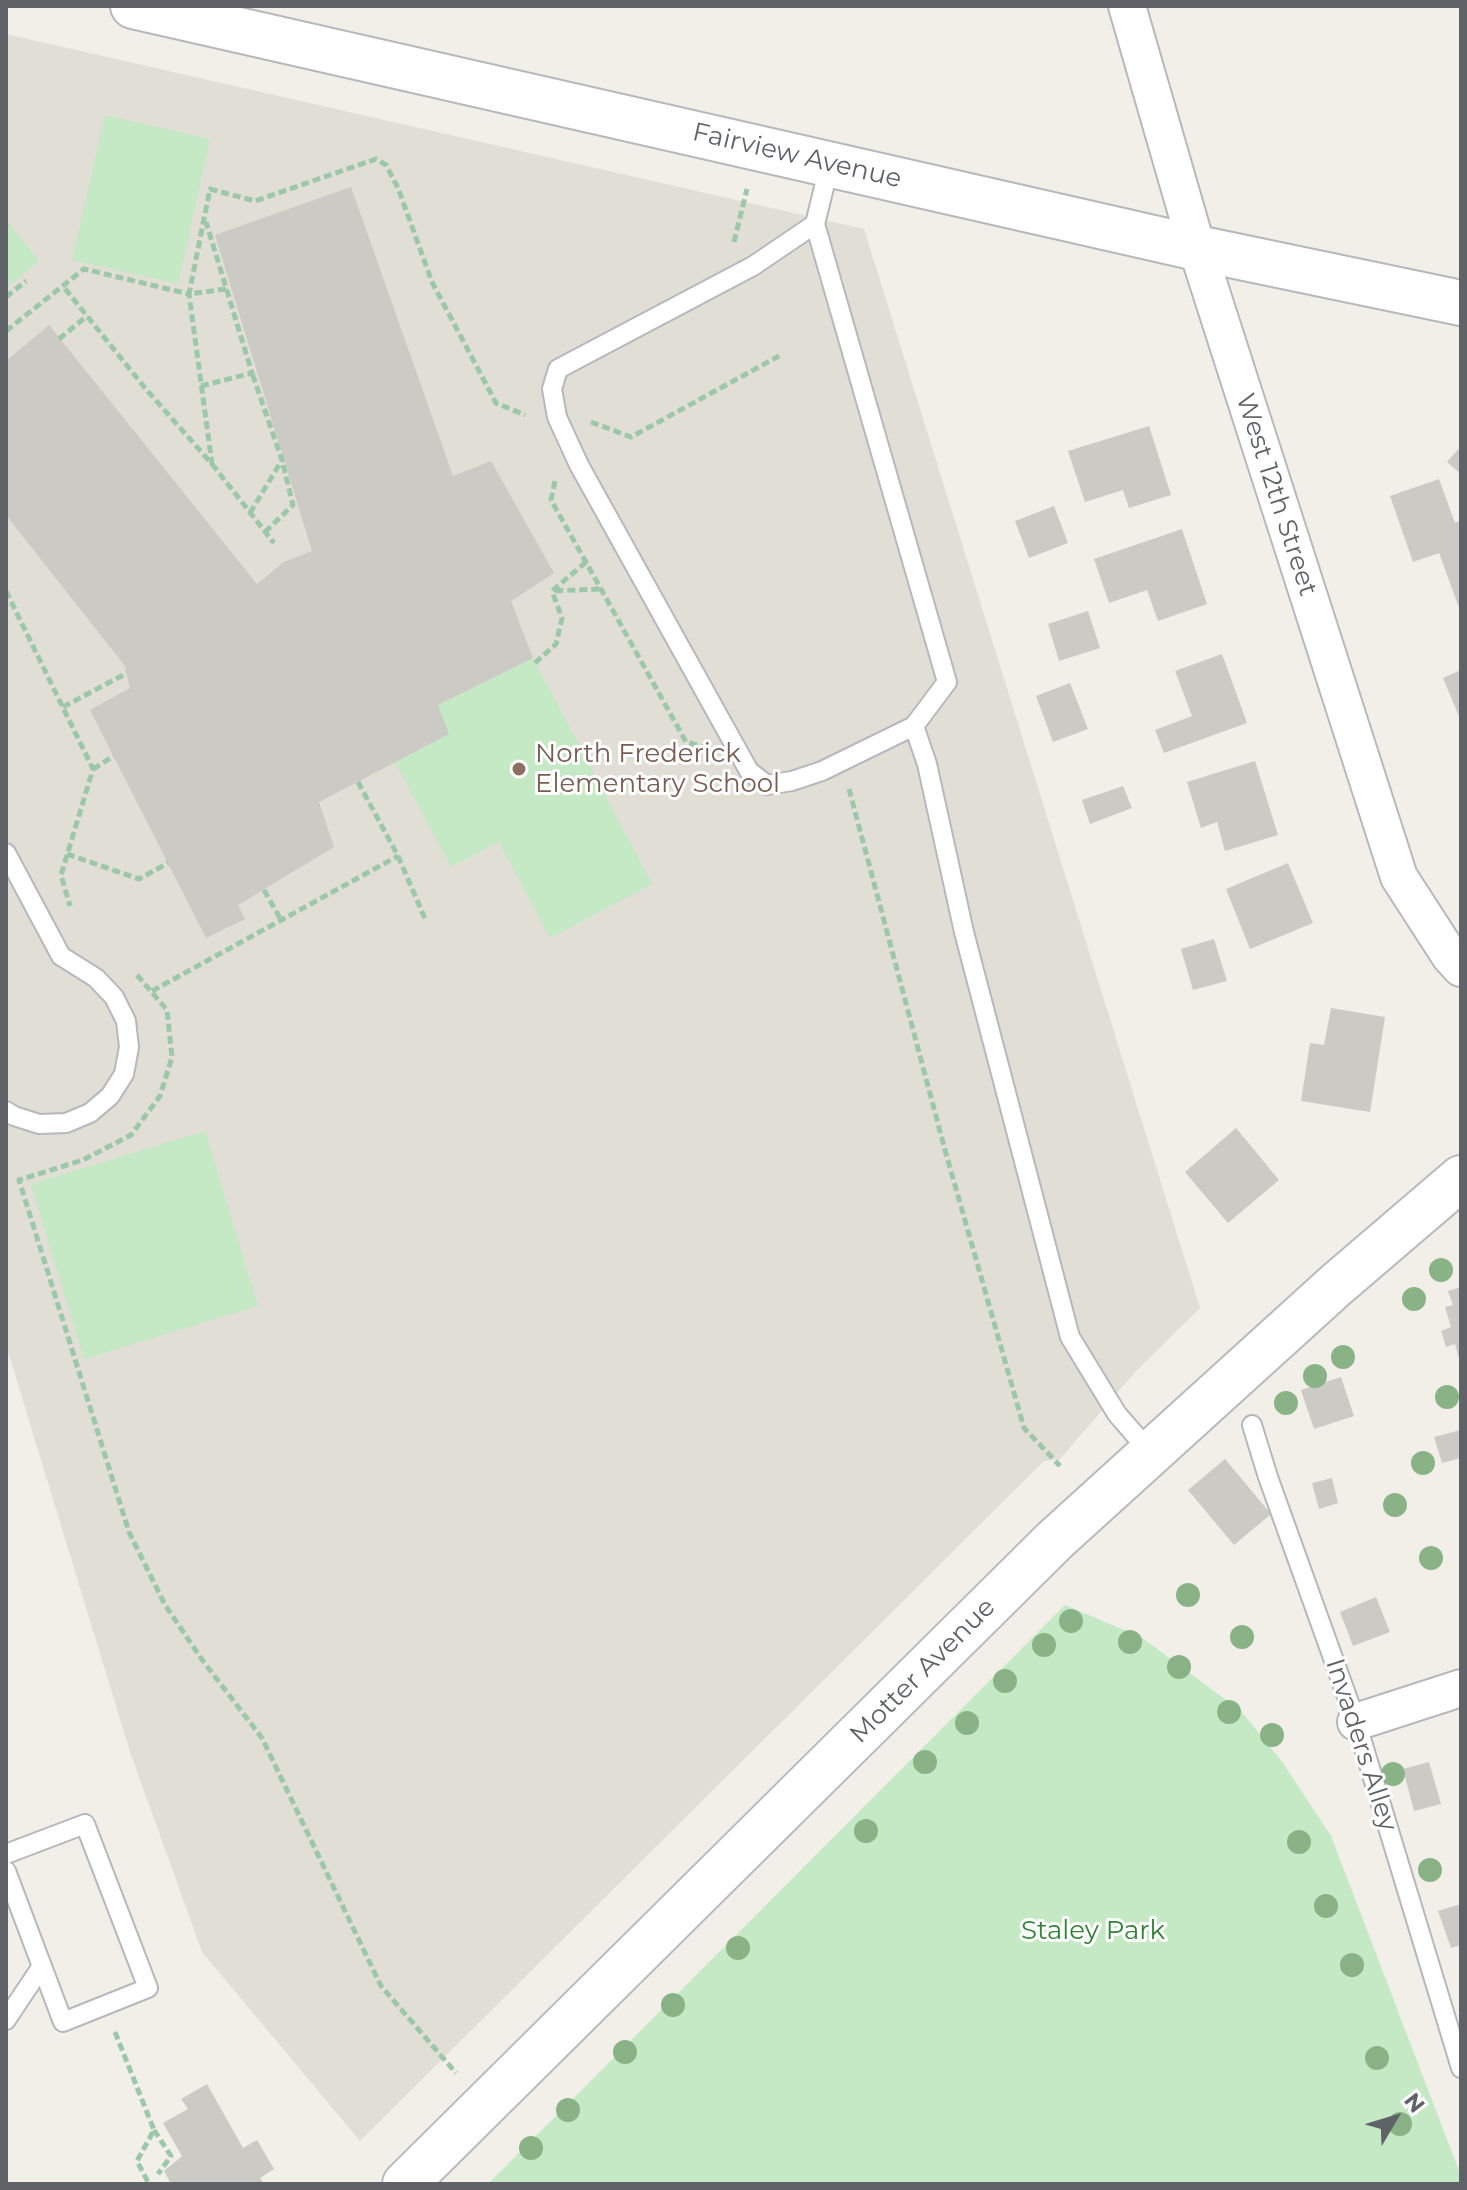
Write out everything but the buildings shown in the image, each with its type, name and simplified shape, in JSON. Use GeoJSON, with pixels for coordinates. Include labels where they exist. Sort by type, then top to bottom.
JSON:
{"type":"FeatureCollection","features":[{"type":"Feature","properties":{"kind":"main road","name":"Fairview Avenue"},"geometry":{"type":"LineString","coordinates":[[133,6],[1197,248],[1461,303]]}},
{"type":"Feature","properties":{"kind":"main road","name":"Motter Avenue"},"geometry":{"type":"LineString","coordinates":[[405,2184],[1055,1540],[1336,1285],[1461,1178]]}},
{"type":"Feature","properties":{"kind":"street","name":"West 12th Street"},"geometry":{"type":"LineString","coordinates":[[1127,6],[1197,248],[1399,877],[1461,968]]}},
{"type":"Feature","properties":{"kind":"street"},"geometry":{"type":"LineString","coordinates":[[1356,1722],[1461,1688]]}},
{"type":"Feature","properties":{"kind":"lane"},"geometry":{"type":"LineString","coordinates":[[815,224],[753,266],[558,369],[552,389],[557,417],[579,465],[749,771],[767,785],[822,771],[914,726],[947,682],[815,224],[830,163]]}},
{"type":"Feature","properties":{"kind":"lane"},"geometry":{"type":"LineString","coordinates":[[914,726],[927,764],[964,932],[1070,1337],[1117,1414],[1150,1452]]}},
{"type":"Feature","properties":{"kind":"lane"},"geometry":{"type":"LineString","coordinates":[[6,853],[61,956],[96,978],[114,997],[126,1021],[129,1047],[124,1074],[110,1096],[90,1113],[66,1123],[39,1124],[6,1111]]}},
{"type":"Feature","properties":{"kind":"lane","name":"Invaders Alley"},"geometry":{"type":"LineString","coordinates":[[1252,1425],[1356,1722],[1461,2068]]}},
{"type":"Feature","properties":{"kind":"lane"},"geometry":{"type":"LineString","coordinates":[[6,1854],[85,1824],[148,1988],[63,2022],[6,1871]]}},
{"type":"Feature","properties":{"kind":"lane"},"geometry":{"type":"LineString","coordinates":[[6,2020],[42,1966]]}},
{"type":"Feature","properties":{"kind":"path"},"geometry":{"type":"LineString","coordinates":[[212,464],[189,294],[210,189],[255,201],[376,159],[386,165],[398,188],[432,282],[496,403],[525,415]]}},
{"type":"Feature","properties":{"kind":"path"},"geometry":{"type":"LineString","coordinates":[[723,248],[736,241],[747,189]]}},
{"type":"Feature","properties":{"kind":"path"},"geometry":{"type":"LineString","coordinates":[[205,218],[282,460],[293,505],[265,532]]}},
{"type":"Feature","properties":{"kind":"path"},"geometry":{"type":"LineString","coordinates":[[6,331],[84,269],[189,294],[226,289]]}},
{"type":"Feature","properties":{"kind":"path"},"geometry":{"type":"LineString","coordinates":[[6,297],[26,281]]}},
{"type":"Feature","properties":{"kind":"path"},"geometry":{"type":"LineString","coordinates":[[63,286],[274,543]]}},
{"type":"Feature","properties":{"kind":"path"},"geometry":{"type":"LineString","coordinates":[[59,339],[87,316]]}},
{"type":"Feature","properties":{"kind":"path"},"geometry":{"type":"LineString","coordinates":[[584,420],[631,437],[779,356]]}},
{"type":"Feature","properties":{"kind":"path"},"geometry":{"type":"LineString","coordinates":[[201,386],[252,373]]}},
{"type":"Feature","properties":{"kind":"path"},"geometry":{"type":"LineString","coordinates":[[526,401],[525,415],[530,425]]}},
{"type":"Feature","properties":{"kind":"path"},"geometry":{"type":"LineString","coordinates":[[250,513],[282,460]]}},
{"type":"Feature","properties":{"kind":"path"},"geometry":{"type":"LineString","coordinates":[[557,471],[551,500],[686,742],[707,749]]}},
{"type":"Feature","properties":{"kind":"path"},"geometry":{"type":"LineString","coordinates":[[552,591],[586,562]]}},
{"type":"Feature","properties":{"kind":"path"},"geometry":{"type":"LineString","coordinates":[[552,591],[601,589]]}},
{"type":"Feature","properties":{"kind":"path"},"geometry":{"type":"LineString","coordinates":[[6,591],[93,769]]}},
{"type":"Feature","properties":{"kind":"path"},"geometry":{"type":"LineString","coordinates":[[535,663],[556,644],[562,618],[552,591]]}},
{"type":"Feature","properties":{"kind":"path"},"geometry":{"type":"LineString","coordinates":[[63,707],[127,673]]}},
{"type":"Feature","properties":{"kind":"path"},"geometry":{"type":"LineString","coordinates":[[76,917],[61,875],[93,769],[114,756]]}},
{"type":"Feature","properties":{"kind":"path"},"geometry":{"type":"LineString","coordinates":[[358,782],[398,856],[426,921]]}},
{"type":"Feature","properties":{"kind":"path"},"geometry":{"type":"LineString","coordinates":[[837,794],[860,783]]}},
{"type":"Feature","properties":{"kind":"path"},"geometry":{"type":"LineString","coordinates":[[849,788],[953,1179],[1024,1428],[1060,1466]]}},
{"type":"Feature","properties":{"kind":"path"},"geometry":{"type":"LineString","coordinates":[[67,854],[139,879],[168,863]]}},
{"type":"Feature","properties":{"kind":"path"},"geometry":{"type":"LineString","coordinates":[[152,991],[398,856]]}},
{"type":"Feature","properties":{"kind":"path"},"geometry":{"type":"LineString","coordinates":[[264,890],[281,920]]}},
{"type":"Feature","properties":{"kind":"path"},"geometry":{"type":"LineString","coordinates":[[132,971],[167,1010],[172,1057],[160,1096],[131,1135],[83,1160],[19,1180],[129,1532],[165,1605],[262,1738],[381,1986],[457,2074]]}},
{"type":"Feature","properties":{"kind":"path"},"geometry":{"type":"LineString","coordinates":[[106,2005],[154,2130],[171,2156],[158,2174]]}},
{"type":"Feature","properties":{"kind":"path"},"geometry":{"type":"LineString","coordinates":[[149,2184],[137,2161],[154,2130]]}},
{"type":"Feature","properties":{"kind":"shaded area","name":"North Frederick Elementary School"},"geometry":{"type":"Polygon","coordinates":[[[6,34],[864,229],[1200,1308],[1136,1371],[1060,1459],[1044,1461],[360,2141],[202,1952],[130,1752],[6,1345],[6,34]]]}},
{"type":"Feature","properties":{"kind":"green space"},"geometry":{"type":"Polygon","coordinates":[[[105,115],[210,139],[178,284],[72,260],[105,115]]]}},
{"type":"Feature","properties":{"kind":"green space"},"geometry":{"type":"Polygon","coordinates":[[[6,220],[39,261],[6,288],[6,220]]]}},
{"type":"Feature","properties":{"kind":"green space"},"geometry":{"type":"Polygon","coordinates":[[[533,658],[652,884],[550,938],[499,842],[451,867],[395,762],[449,734],[438,705],[533,658]]]}},
{"type":"Feature","properties":{"kind":"green space"},"geometry":{"type":"Polygon","coordinates":[[[205,1131],[258,1306],[84,1359],[31,1184],[205,1131]]]}},
{"type":"Feature","properties":{"kind":"green space","name":"Staley Park"},"geometry":{"type":"Polygon","coordinates":[[[1065,1605],[1141,1637],[1241,1711],[1283,1763],[1331,1836],[1461,2176],[1461,2184],[488,2184],[1065,1605]]]}},
{"type":"Feature","properties":{"kind":"place","name":"North Frederick Elementary School"},"geometry":{"type":"Point","coordinates":[519,769]}}]}
